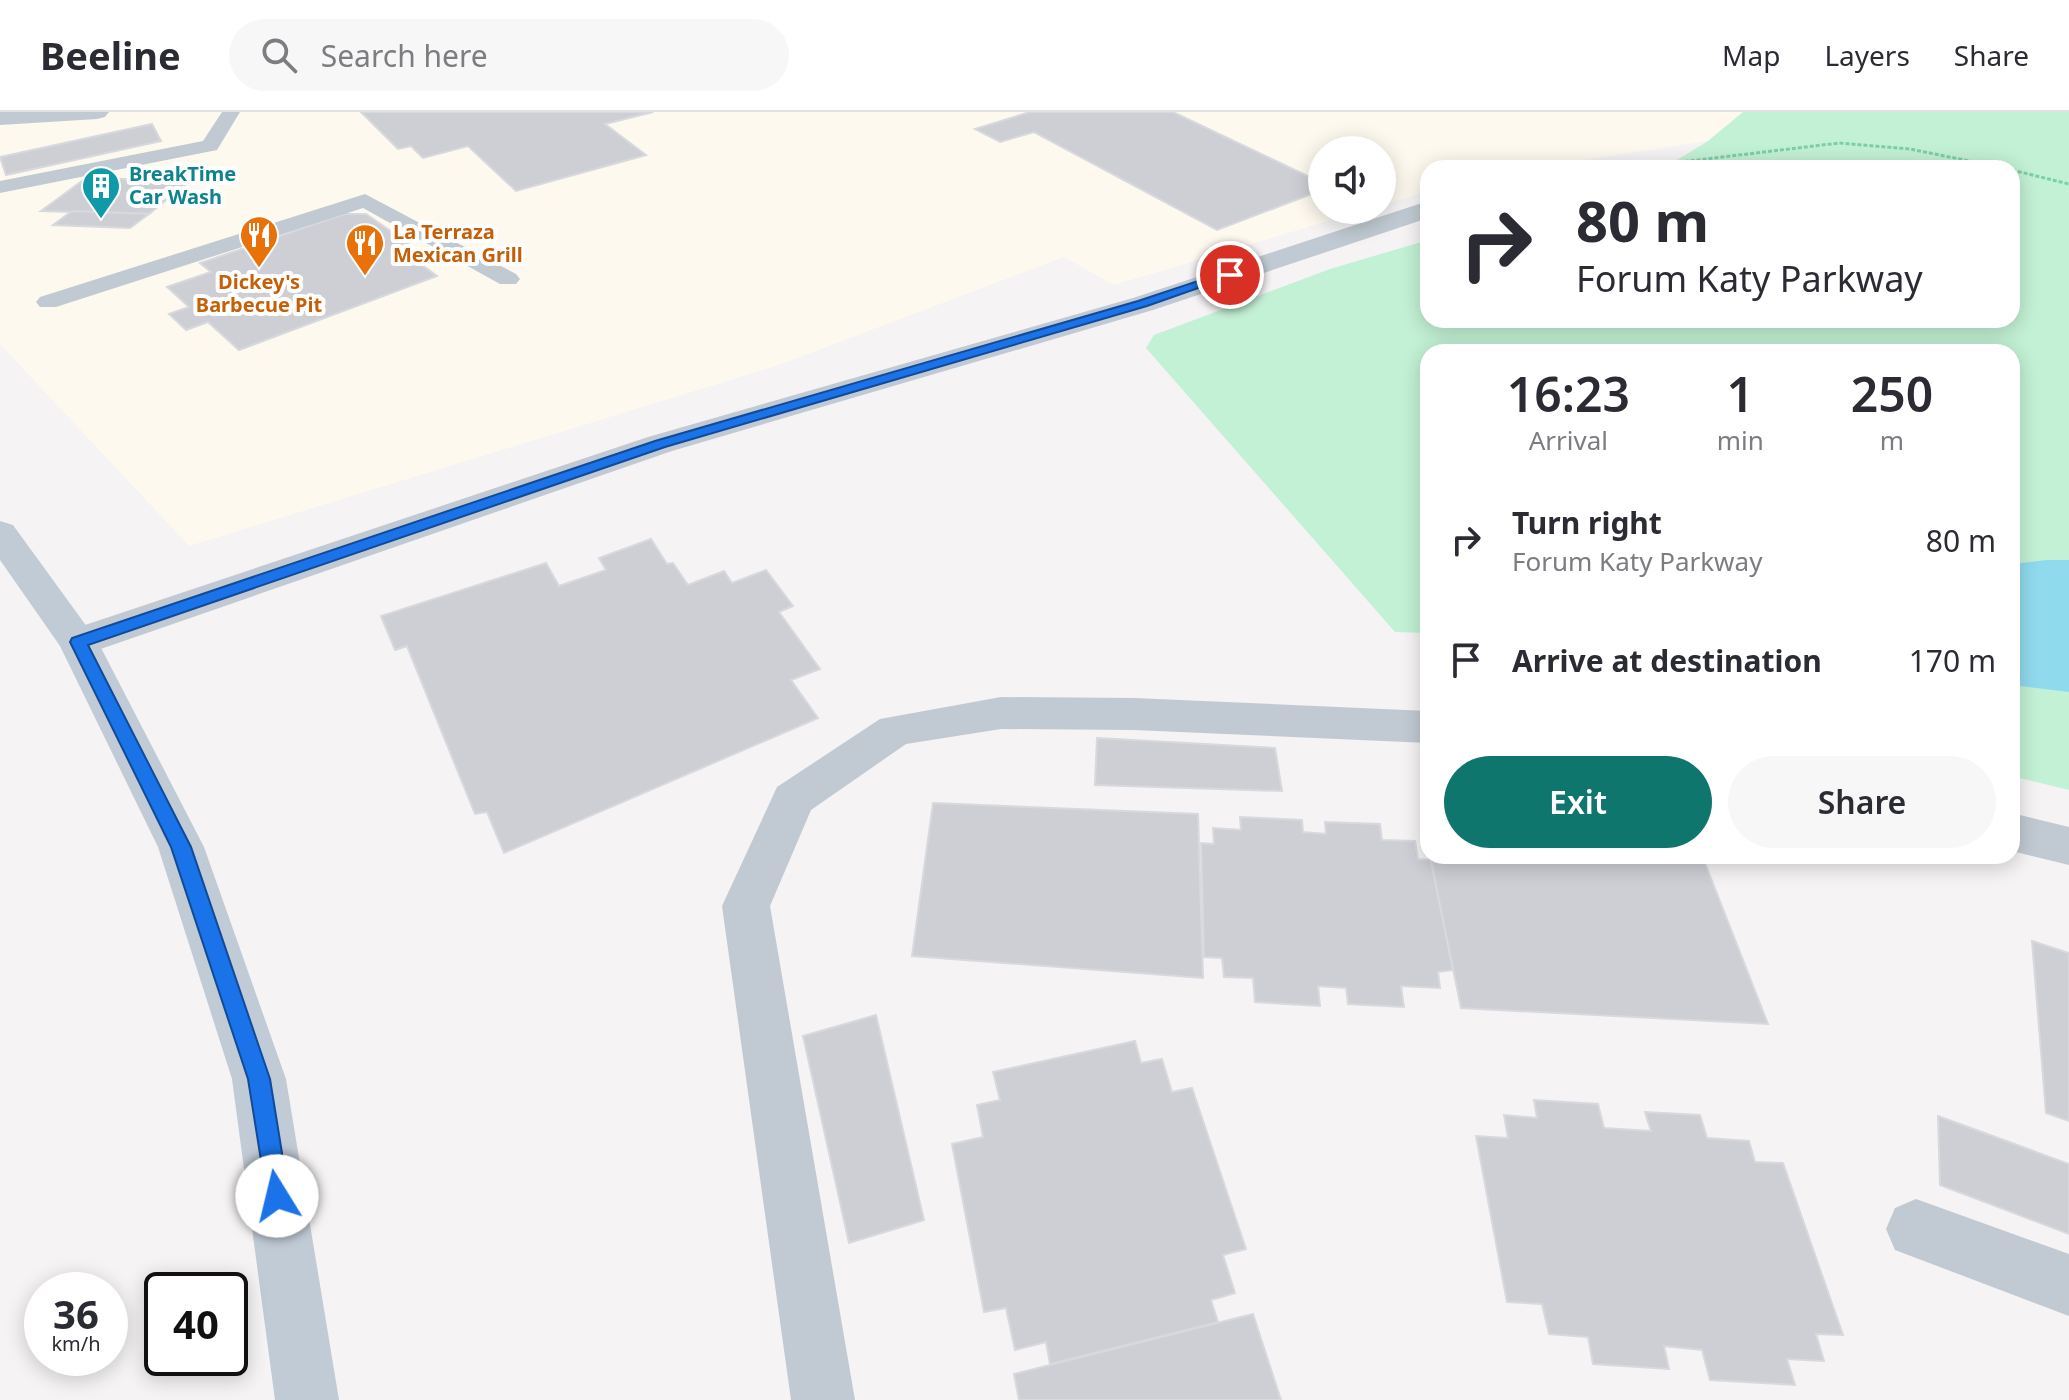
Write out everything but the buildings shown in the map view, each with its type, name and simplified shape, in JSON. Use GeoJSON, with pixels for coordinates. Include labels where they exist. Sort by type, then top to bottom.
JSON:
{"type":"FeatureCollection","features":[{"type":"Feature","properties":{"kind":"street"},"geometry":{"type":"LineString","coordinates":[[0,118],[97,112]]}},
{"type":"Feature","properties":{"kind":"street"},"geometry":{"type":"LineString","coordinates":[[78,642],[660,444],[1143,304],[1420,212]]}},
{"type":"Feature","properties":{"kind":"street"},"geometry":{"type":"LineString","coordinates":[[0,533],[78,642],[181,847],[259,1079],[307,1400]]}},
{"type":"Feature","properties":{"kind":"street"},"geometry":{"type":"LineString","coordinates":[[823,1400],[746,906],[793,799],[895,730],[1001,713],[1134,714],[1420,727]]}},
{"type":"Feature","properties":{"kind":"street"},"geometry":{"type":"LineString","coordinates":[[2020,834],[2069,846]]}},
{"type":"Feature","properties":{"kind":"street"},"geometry":{"type":"LineString","coordinates":[[1916,1229],[2069,1285]]}},
{"type":"Feature","properties":{"kind":"lane"},"geometry":{"type":"LineString","coordinates":[[0,187],[210,146],[231,112]]}},
{"type":"Feature","properties":{"kind":"lane"},"geometry":{"type":"LineString","coordinates":[[48,302],[365,200],[508,279]]}},
{"type":"Feature","properties":{"kind":"path"},"geometry":{"type":"LineString","coordinates":[[1718,160],[1775,148],[1865,143],[1965,160]]}},
{"type":"Feature","properties":{"kind":"path"},"geometry":{"type":"LineString","coordinates":[[2020,172],[2069,184]]}},
{"type":"Feature","properties":{"kind":"shaded area"},"geometry":{"type":"Polygon","coordinates":[[[0,112],[1743,112],[1708,141],[1583,160],[1420,160],[1420,193],[1396,201],[1396,136],[1308,136],[1308,224],[1318,224],[1114,285],[1064,257],[776,366],[189,546],[0,344],[0,112]]]}},
{"type":"Feature","properties":{"kind":"green space"},"geometry":{"type":"Polygon","coordinates":[[[1743,112],[2069,112],[2069,790],[2020,778],[2020,344],[1420,344],[1420,633],[1395,632],[1146,348],[1154,335],[1330,269],[1420,242],[1420,328],[2020,328],[2020,160],[1677,160],[1708,141],[1743,112]]]}},
{"type":"Feature","properties":{"kind":"water"},"geometry":{"type":"Polygon","coordinates":[[[2069,560],[2069,692],[2020,686],[2020,563],[2069,560]]]}},
{"type":"Feature","properties":{"kind":"place","name":"BreakTime Car Wash"},"geometry":{"type":"Point","coordinates":[101,220]}},
{"type":"Feature","properties":{"kind":"place","name":"Dickey's Barbecue Pit"},"geometry":{"type":"Point","coordinates":[259,269]}},
{"type":"Feature","properties":{"kind":"place","name":"La Terraza Mexican Grill"},"geometry":{"type":"Point","coordinates":[365,277]}},
{"type":"Feature","properties":{"kind":"route"},"geometry":{"type":"LineString","coordinates":[[277,1196],[259,1079],[181,847],[78,642],[660,444],[1143,304],[1230,275]]}}]}
